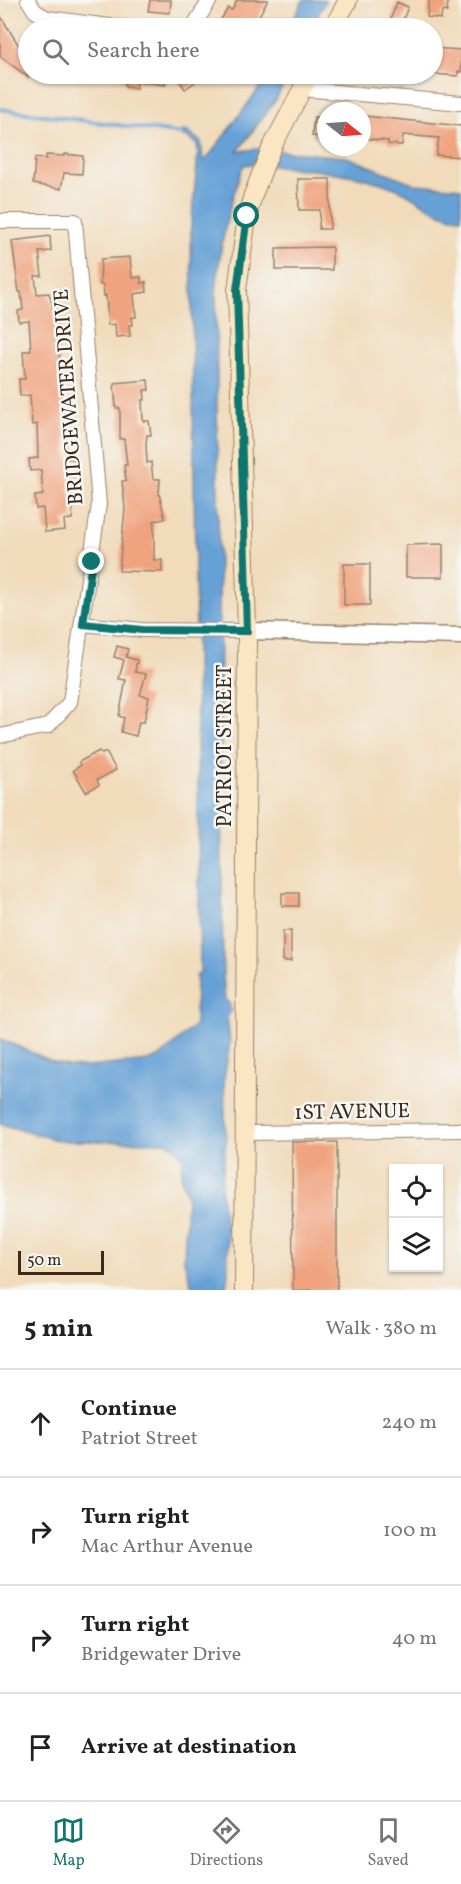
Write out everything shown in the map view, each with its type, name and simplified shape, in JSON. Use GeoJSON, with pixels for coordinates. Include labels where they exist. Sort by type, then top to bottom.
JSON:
{"type":"FeatureCollection","features":[{"type":"Feature","properties":{"kind":"main road"},"geometry":{"type":"LineString","coordinates":[[338,18],[348,0]]}},
{"type":"Feature","properties":{"kind":"main road","name":"PATRIOT STREET"},"geometry":{"type":"LineString","coordinates":[[244,1290],[247,631],[237,290],[247,216],[271,149],[305,84]]}},
{"type":"Feature","properties":{"kind":"street"},"geometry":{"type":"LineString","coordinates":[[28,0],[35,11],[47,18]]}},
{"type":"Feature","properties":{"kind":"street"},"geometry":{"type":"LineString","coordinates":[[198,18],[210,0]]}},
{"type":"Feature","properties":{"kind":"street"},"geometry":{"type":"LineString","coordinates":[[321,84],[461,103]]}},
{"type":"Feature","properties":{"kind":"street","name":"BRIDGEWATER DRIVE"},"geometry":{"type":"LineString","coordinates":[[0,221],[75,221],[99,504],[70,702],[48,726],[0,736]]}},
{"type":"Feature","properties":{"kind":"street"},"geometry":{"type":"LineString","coordinates":[[83,624],[186,631],[461,636]]}},
{"type":"Feature","properties":{"kind":"street","name":"1ST AVENUE"},"geometry":{"type":"LineString","coordinates":[[244,1133],[461,1131]]}},
{"type":"Feature","properties":{"kind":"water"},"geometry":{"type":"Polygon","coordinates":[[[303,0],[326,0],[316,18],[294,18],[303,0]]]}},
{"type":"Feature","properties":{"kind":"water"},"geometry":{"type":"Polygon","coordinates":[[[261,84],[284,84],[275,101],[238,151],[257,149],[347,157],[415,184],[461,188],[461,218],[442,214],[404,192],[360,177],[251,164],[244,165],[241,171],[228,216],[219,261],[216,293],[223,974],[225,1000],[229,1003],[231,1011],[227,1017],[230,1042],[224,1079],[226,1142],[221,1189],[224,1220],[227,1221],[228,1277],[225,1290],[193,1290],[184,1261],[187,1195],[181,1178],[183,1158],[175,1147],[166,1142],[61,1141],[0,1124],[0,1039],[54,1062],[67,1066],[87,1067],[148,1061],[161,1056],[195,1025],[196,975],[200,974],[191,227],[198,154],[197,145],[187,137],[182,137],[183,131],[201,142],[203,160],[206,160],[261,84]]]}},
{"type":"Feature","properties":{"kind":"building"},"geometry":{"type":"Polygon","coordinates":[[[150,0],[171,0],[170,13],[148,11],[150,0]]]}},
{"type":"Feature","properties":{"kind":"building"},"geometry":{"type":"Polygon","coordinates":[[[237,0],[268,0],[258,18],[222,18],[228,8],[232,10],[237,0]]]}},
{"type":"Feature","properties":{"kind":"building"},"geometry":{"type":"Polygon","coordinates":[[[429,0],[448,0],[447,12],[442,11],[441,18],[427,17],[429,0]]]}},
{"type":"Feature","properties":{"kind":"building"},"geometry":{"type":"Polygon","coordinates":[[[397,2],[408,7],[404,18],[391,18],[397,2]]]}},
{"type":"Feature","properties":{"kind":"building"},"geometry":{"type":"Polygon","coordinates":[[[0,15],[18,44],[18,70],[0,56],[0,15]]]}},
{"type":"Feature","properties":{"kind":"building"},"geometry":{"type":"Polygon","coordinates":[[[443,49],[461,50],[461,72],[458,71],[458,76],[443,75],[443,49]]]}},
{"type":"Feature","properties":{"kind":"building"},"geometry":{"type":"Polygon","coordinates":[[[125,84],[137,84],[136,88],[125,86],[125,84]]]}},
{"type":"Feature","properties":{"kind":"building"},"geometry":{"type":"Polygon","coordinates":[[[182,84],[192,84],[185,89],[182,84]]]}},
{"type":"Feature","properties":{"kind":"building"},"geometry":{"type":"Polygon","coordinates":[[[314,117],[317,117],[317,136],[312,136],[314,117]]]}},
{"type":"Feature","properties":{"kind":"building"},"geometry":{"type":"Polygon","coordinates":[[[371,117],[461,126],[461,157],[436,155],[439,138],[403,135],[402,145],[388,144],[388,141],[371,139],[371,117]]]}},
{"type":"Feature","properties":{"kind":"building"},"geometry":{"type":"Polygon","coordinates":[[[64,154],[83,156],[82,174],[64,173],[61,189],[33,184],[35,158],[46,159],[46,155],[64,156],[64,154]]]}},
{"type":"Feature","properties":{"kind":"building"},"geometry":{"type":"Polygon","coordinates":[[[298,179],[330,179],[330,229],[319,229],[320,210],[299,210],[298,179]]]}},
{"type":"Feature","properties":{"kind":"building"},"geometry":{"type":"Polygon","coordinates":[[[50,236],[51,251],[39,252],[42,276],[35,276],[37,294],[49,293],[53,307],[56,307],[66,452],[68,459],[74,459],[75,477],[69,477],[70,497],[74,496],[72,519],[64,520],[65,530],[45,532],[43,508],[36,509],[35,496],[43,495],[41,470],[30,471],[29,459],[38,458],[37,424],[32,425],[30,395],[20,396],[19,379],[25,379],[23,351],[31,351],[29,321],[19,322],[18,311],[23,310],[12,241],[50,236]]]}},
{"type":"Feature","properties":{"kind":"building"},"geometry":{"type":"Polygon","coordinates":[[[332,247],[332,270],[276,270],[276,248],[332,247]]]}},
{"type":"Feature","properties":{"kind":"building"},"geometry":{"type":"Polygon","coordinates":[[[130,257],[132,278],[141,277],[141,283],[146,282],[147,292],[134,294],[136,317],[132,317],[133,325],[129,325],[130,336],[116,337],[115,324],[108,325],[106,295],[104,296],[103,285],[100,285],[101,259],[130,257]]]}},
{"type":"Feature","properties":{"kind":"building"},"geometry":{"type":"Polygon","coordinates":[[[148,380],[149,390],[144,390],[145,400],[142,400],[143,421],[149,421],[151,435],[147,435],[147,463],[151,462],[153,479],[160,479],[159,493],[165,519],[154,521],[154,560],[162,560],[162,572],[119,571],[125,508],[122,481],[126,481],[124,465],[127,465],[124,439],[120,439],[120,408],[116,408],[114,383],[148,380]]]}},
{"type":"Feature","properties":{"kind":"building"},"geometry":{"type":"Polygon","coordinates":[[[443,544],[443,577],[406,577],[406,545],[443,544]]]}},
{"type":"Feature","properties":{"kind":"building"},"geometry":{"type":"Polygon","coordinates":[[[344,564],[370,564],[370,605],[344,605],[344,564]]]}},
{"type":"Feature","properties":{"kind":"building"},"geometry":{"type":"Polygon","coordinates":[[[117,646],[128,649],[126,657],[137,660],[135,672],[146,674],[140,695],[149,697],[144,722],[139,722],[136,736],[121,732],[124,718],[119,716],[126,680],[119,679],[124,660],[114,657],[117,646]]]}},
{"type":"Feature","properties":{"kind":"building"},"geometry":{"type":"Polygon","coordinates":[[[99,751],[102,754],[106,752],[116,770],[97,780],[99,785],[86,792],[73,770],[80,766],[79,762],[99,751]]]}},
{"type":"Feature","properties":{"kind":"building"},"geometry":{"type":"Polygon","coordinates":[[[282,893],[299,893],[299,906],[282,906],[282,893]]]}},
{"type":"Feature","properties":{"kind":"building"},"geometry":{"type":"Polygon","coordinates":[[[283,931],[291,931],[291,961],[283,961],[283,931]]]}},
{"type":"Feature","properties":{"kind":"building"},"geometry":{"type":"Polygon","coordinates":[[[292,1142],[337,1142],[337,1290],[293,1290],[292,1142]]]}},
{"type":"Feature","properties":{"kind":"waterway"},"geometry":{"type":"LineString","coordinates":[[0,109],[183,134]]}},
{"type":"Feature","properties":{"kind":"route"},"geometry":{"type":"LineString","coordinates":[[92,562],[83,624],[142,630],[247,631],[237,290],[247,216]]}}]}
